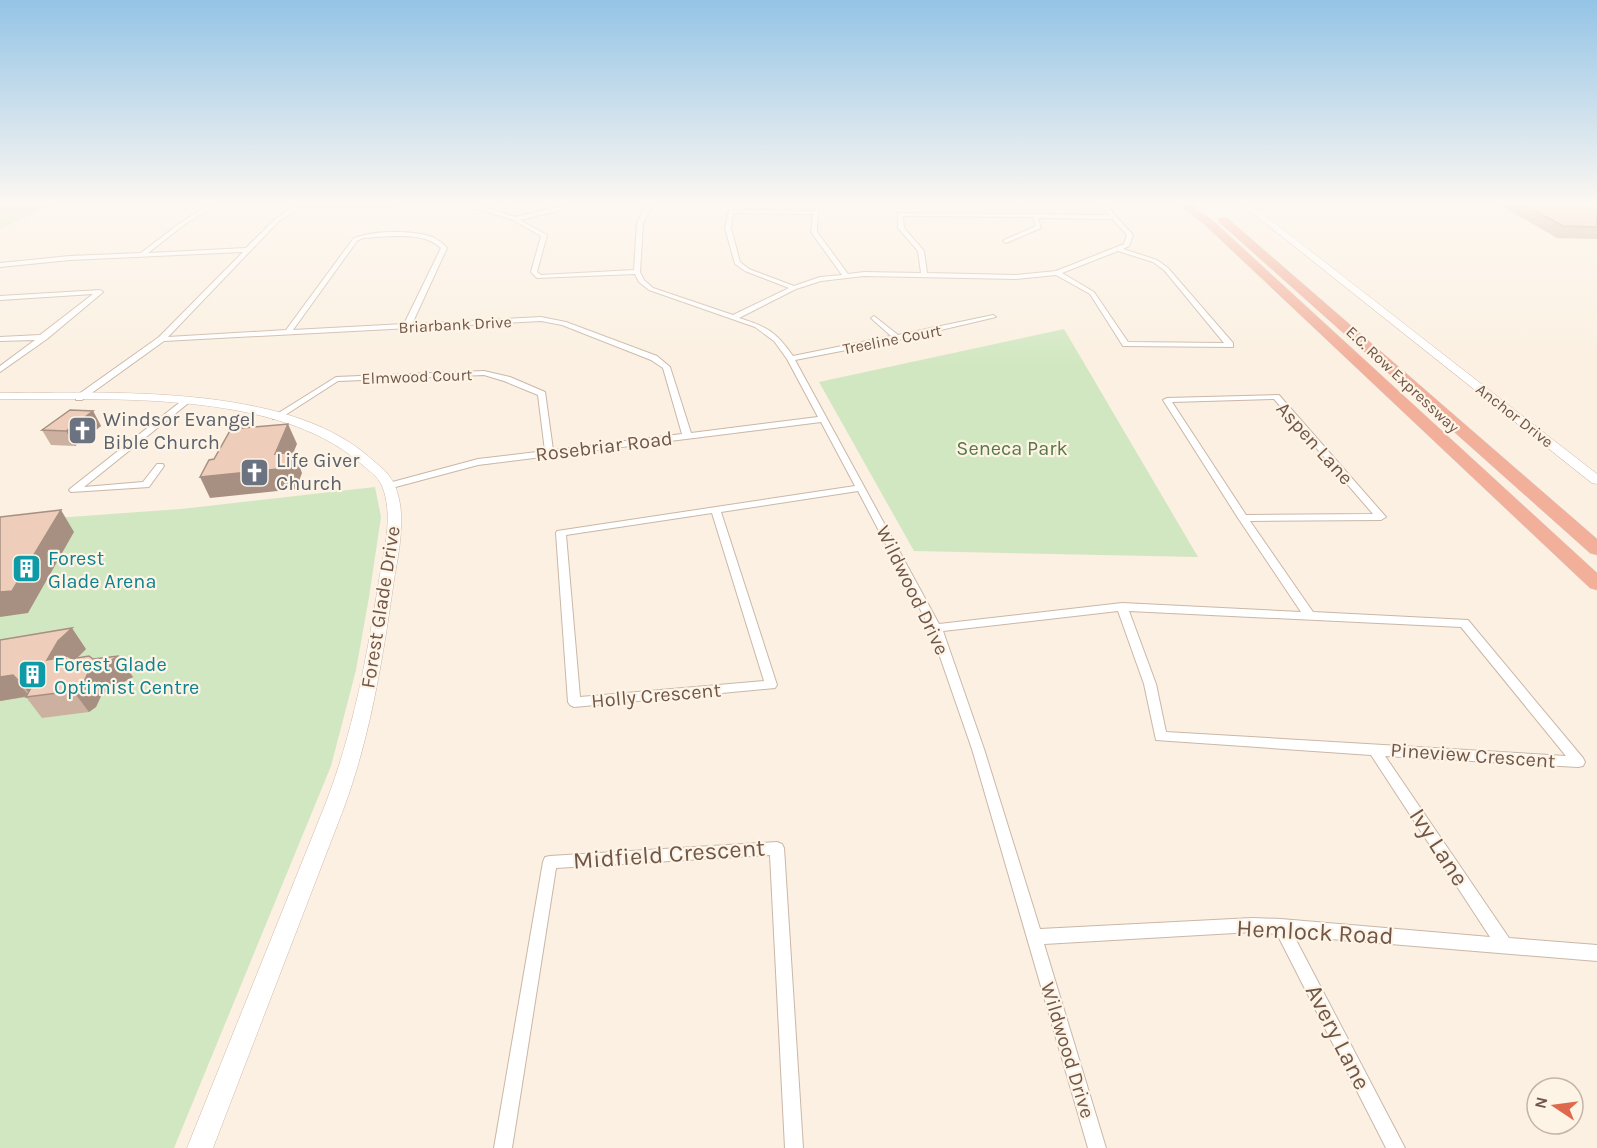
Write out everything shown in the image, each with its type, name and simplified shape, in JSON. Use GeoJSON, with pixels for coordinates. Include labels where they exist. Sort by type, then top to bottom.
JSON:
{"type":"FeatureCollection","features":[{"type":"Feature","properties":{"kind":"highway","name":"E.C. Row Expressway"},"geometry":{"type":"LineString","coordinates":[[1245,257],[1597,584]]}},
{"type":"Feature","properties":{"kind":"highway","name":"E.C. Row Expressway"},"geometry":{"type":"LineString","coordinates":[[1266,257],[1597,549]]}},
{"type":"Feature","properties":{"kind":"street"},"geometry":{"type":"LineString","coordinates":[[0,265],[121,257]]}},
{"type":"Feature","properties":{"kind":"street"},"geometry":{"type":"LineString","coordinates":[[79,398],[162,339],[241,257]]}},
{"type":"Feature","properties":{"kind":"street"},"geometry":{"type":"LineString","coordinates":[[288,332],[343,257]]}},
{"type":"Feature","properties":{"kind":"street"},"geometry":{"type":"LineString","coordinates":[[407,326],[440,257]]}},
{"type":"Feature","properties":{"kind":"street"},"geometry":{"type":"LineString","coordinates":[[538,257],[534,272],[539,277],[638,272],[639,257]]}},
{"type":"Feature","properties":{"kind":"street"},"geometry":{"type":"LineString","coordinates":[[735,257],[737,263],[747,270],[794,288]]}},
{"type":"Feature","properties":{"kind":"street"},"geometry":{"type":"LineString","coordinates":[[832,257],[846,275]]}},
{"type":"Feature","properties":{"kind":"street"},"geometry":{"type":"LineString","coordinates":[[922,257],[924,275]]}},
{"type":"Feature","properties":{"kind":"street"},"geometry":{"type":"LineString","coordinates":[[733,318],[794,288],[846,275],[1016,277],[1057,273],[1099,257]]}},
{"type":"Feature","properties":{"kind":"street"},"geometry":{"type":"LineString","coordinates":[[1057,273],[1092,293],[1126,344],[1230,345],[1166,269],[1155,261],[1142,257]]}},
{"type":"Feature","properties":{"kind":"street","name":"Anchor Drive"},"geometry":{"type":"LineString","coordinates":[[1312,257],[1597,480]]}},
{"type":"Feature","properties":{"kind":"street","name":"Wildwood Drive"},"geometry":{"type":"LineString","coordinates":[[638,272],[640,281],[651,290],[757,326],[777,339],[791,359],[936,628],[978,749],[1097,1148]]}},
{"type":"Feature","properties":{"kind":"street"},"geometry":{"type":"LineString","coordinates":[[0,298],[100,292],[0,370]]}},
{"type":"Feature","properties":{"kind":"street","name":"Treeline Court"},"geometry":{"type":"LineString","coordinates":[[791,359],[993,317]]}},
{"type":"Feature","properties":{"kind":"street"},"geometry":{"type":"LineString","coordinates":[[874,318],[898,338]]}},
{"type":"Feature","properties":{"kind":"street","name":"Briarbank Drive"},"geometry":{"type":"LineString","coordinates":[[162,339],[541,319],[564,323],[654,358],[666,367],[687,435]]}},
{"type":"Feature","properties":{"kind":"street"},"geometry":{"type":"LineString","coordinates":[[0,339],[44,337]]}},
{"type":"Feature","properties":{"kind":"street","name":"Elmwood Court"},"geometry":{"type":"LineString","coordinates":[[276,417],[336,379],[484,373],[507,379],[542,394],[549,452]]}},
{"type":"Feature","properties":{"kind":"street","name":"Forest Glade Drive"},"geometry":{"type":"LineString","coordinates":[[0,396],[187,401],[219,404],[276,417],[306,426],[351,446],[383,476],[388,486],[394,521],[375,664],[345,775],[200,1148]]}},
{"type":"Feature","properties":{"kind":"street","name":"Aspen Lane"},"geometry":{"type":"LineString","coordinates":[[1243,518],[1381,517],[1276,397],[1167,400],[1243,518],[1310,616]]}},
{"type":"Feature","properties":{"kind":"street"},"geometry":{"type":"LineString","coordinates":[[160,466],[146,484],[74,490],[187,401]]}},
{"type":"Feature","properties":{"kind":"street","name":"Rosebriar Road"},"geometry":{"type":"LineString","coordinates":[[388,486],[478,462],[822,418]]}},
{"type":"Feature","properties":{"kind":"street","name":"Holly Crescent"},"geometry":{"type":"LineString","coordinates":[[716,510],[771,685],[574,702],[561,533],[861,488]]}},
{"type":"Feature","properties":{"kind":"street","name":"Pineview Crescent"},"geometry":{"type":"LineString","coordinates":[[936,628],[1122,607],[1464,623],[1578,762],[1161,737],[1150,684],[1122,607]]}},
{"type":"Feature","properties":{"kind":"street","name":"Ivy Lane"},"geometry":{"type":"LineString","coordinates":[[1374,749],[1504,945]]}},
{"type":"Feature","properties":{"kind":"street","name":"Midfield Crescent"},"geometry":{"type":"LineString","coordinates":[[504,1148],[550,862],[777,848],[794,1148]]}},
{"type":"Feature","properties":{"kind":"street","name":"Hemlock Road"},"geometry":{"type":"LineString","coordinates":[[1033,937],[1252,925],[1597,953]]}},
{"type":"Feature","properties":{"kind":"street","name":"Avery Lane"},"geometry":{"type":"LineString","coordinates":[[1281,926],[1396,1148]]}},
{"type":"Feature","properties":{"kind":"green space","name":"Seneca Park"},"geometry":{"type":"Polygon","coordinates":[[[1064,329],[1198,557],[914,551],[819,382],[1064,329]]]}},
{"type":"Feature","properties":{"kind":"green space"},"geometry":{"type":"Polygon","coordinates":[[[375,487],[381,517],[369,597],[356,670],[331,766],[174,1148],[0,1148],[0,522],[181,509],[375,487]]]}},
{"type":"Feature","properties":{"kind":"building"},"geometry":{"type":"Polygon","coordinates":[[[70,410],[93,411],[66,431],[42,430],[70,410]]]}},
{"type":"Feature","properties":{"kind":"building"},"geometry":{"type":"Polygon","coordinates":[[[288,424],[275,454],[294,452],[287,468],[200,477],[209,460],[214,459],[231,429],[288,424]]]}},
{"type":"Feature","properties":{"kind":"building"},"geometry":{"type":"Polygon","coordinates":[[[61,510],[12,591],[0,592],[0,517],[61,510]]]}},
{"type":"Feature","properties":{"kind":"building"},"geometry":{"type":"Polygon","coordinates":[[[72,628],[58,641],[47,660],[68,656],[71,659],[89,656],[93,659],[119,656],[88,673],[82,686],[73,691],[26,697],[36,679],[20,682],[13,675],[0,677],[0,640],[72,628]]]}},
{"type":"Feature","properties":{"kind":"place","name":"Windsor Evangel Bible Church"},"geometry":{"type":"Point","coordinates":[82,431]}},
{"type":"Feature","properties":{"kind":"place","name":"Life Giver Church"},"geometry":{"type":"Point","coordinates":[255,472]}},
{"type":"Feature","properties":{"kind":"place","name":"Forest Glade Arena"},"geometry":{"type":"Point","coordinates":[27,569]}},
{"type":"Feature","properties":{"kind":"place","name":"Forest Glade Optimist Centre"},"geometry":{"type":"Point","coordinates":[33,675]}}]}
